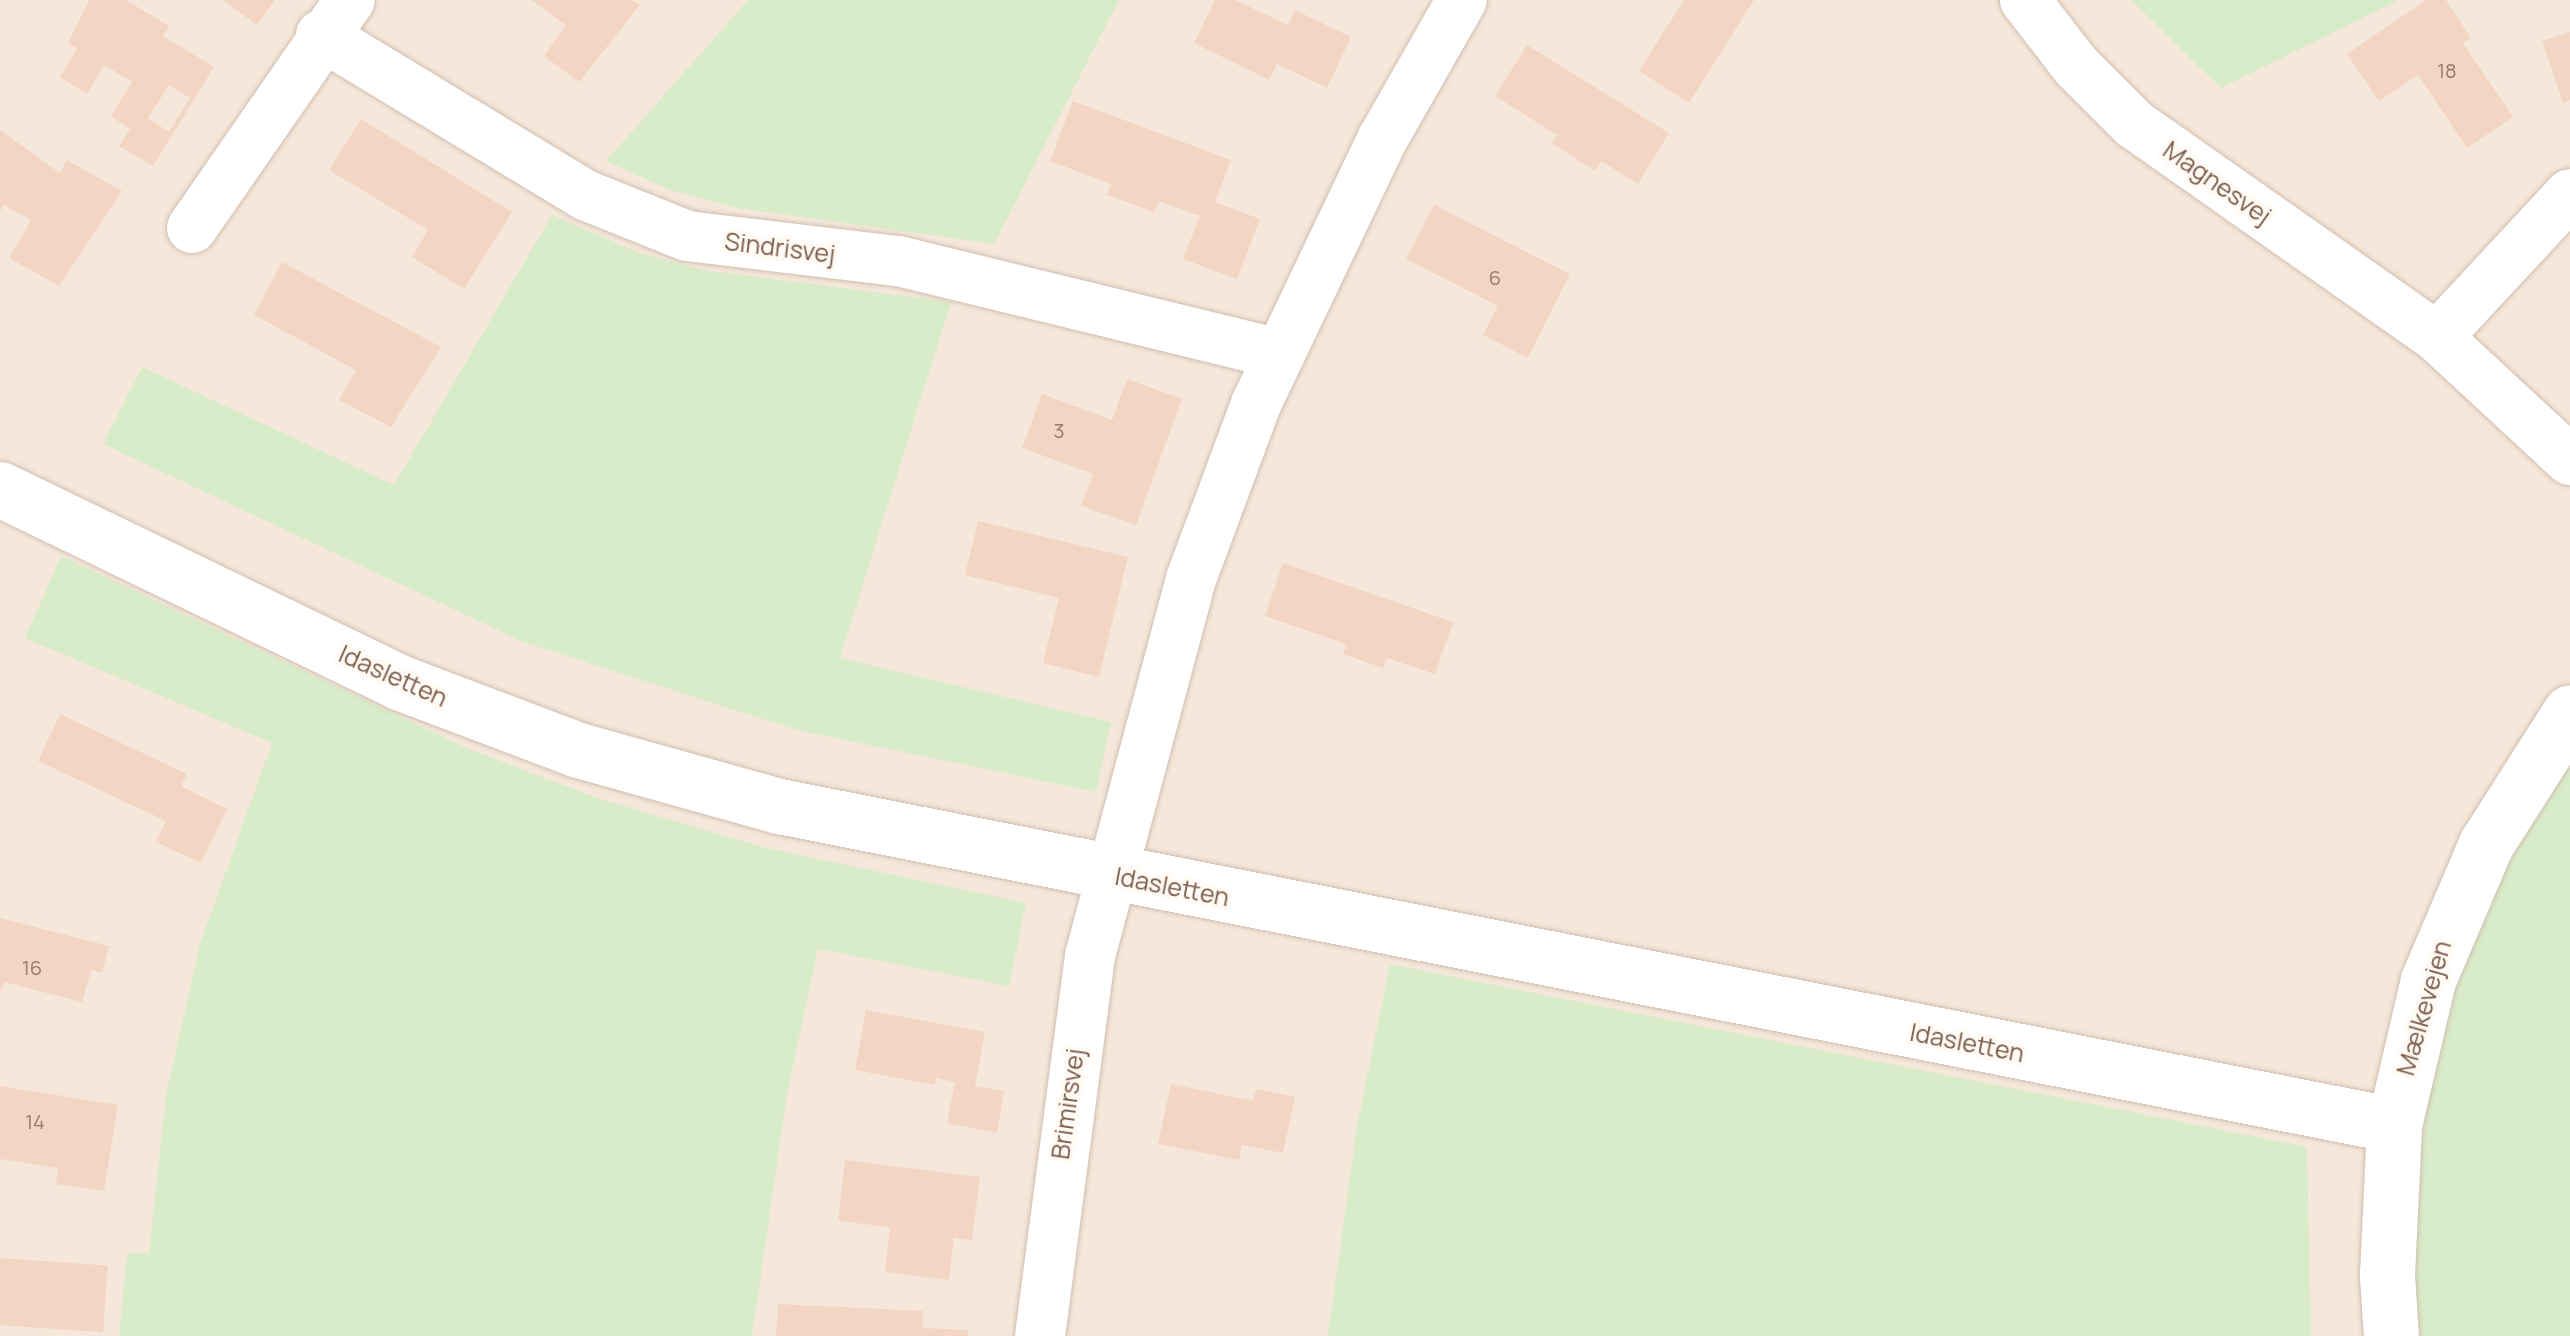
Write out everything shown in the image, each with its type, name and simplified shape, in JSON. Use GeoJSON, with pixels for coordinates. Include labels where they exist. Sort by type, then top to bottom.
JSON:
{"type":"FeatureCollection","features":[{"type":"Feature","properties":{"kind":"street"},"geometry":{"type":"LineString","coordinates":[[1109,875],[1190,579],[1280,354],[1382,140],[1462,0]]}},
{"type":"Feature","properties":{"kind":"street","name":"Magnesvej"},"geometry":{"type":"LineString","coordinates":[[2025,0],[2076,66],[2134,124],[2437,337],[2570,460]]}},
{"type":"Feature","properties":{"kind":"street","name":"Sindrisvej"},"geometry":{"type":"LineString","coordinates":[[192,228],[336,18],[586,195],[687,236],[898,261],[1280,354]]}},
{"type":"Feature","properties":{"kind":"street"},"geometry":{"type":"LineString","coordinates":[[2437,337],[2570,194]]}},
{"type":"Feature","properties":{"kind":"street","name":"Idasletten"},"geometry":{"type":"LineString","coordinates":[[0,490],[402,683],[578,750],[778,806],[1109,875],[2394,1125]]}},
{"type":"Feature","properties":{"kind":"street","name":"Mælkevejen"},"geometry":{"type":"LineString","coordinates":[[2391,1336],[2387,1256],[2394,1125],[2413,1034],[2453,910],[2522,780],[2570,712]]}},
{"type":"Feature","properties":{"kind":"street","name":"Brimirsvej"},"geometry":{"type":"LineString","coordinates":[[1040,1336],[1069,1093],[1109,875]]}},
{"type":"Feature","properties":{"kind":"shaded area"},"geometry":{"type":"Polygon","coordinates":[[[0,0],[2570,0],[2570,1336],[0,1336],[0,0]]]}},
{"type":"Feature","properties":{"kind":"green space"},"geometry":{"type":"Polygon","coordinates":[[[748,0],[1119,0],[994,244],[737,208],[670,190],[606,161],[748,0]]]}},
{"type":"Feature","properties":{"kind":"green space"},"geometry":{"type":"Polygon","coordinates":[[[2131,0],[2399,0],[2221,88],[2131,0]]]}},
{"type":"Feature","properties":{"kind":"green space"},"geometry":{"type":"Polygon","coordinates":[[[552,215],[637,252],[703,270],[951,302],[840,658],[1111,722],[1096,792],[797,730],[523,642],[103,444],[142,367],[394,485],[552,215]]]}},
{"type":"Feature","properties":{"kind":"green space"},"geometry":{"type":"Polygon","coordinates":[[[61,556],[469,749],[597,798],[766,848],[1026,903],[1009,986],[818,949],[787,1094],[752,1336],[119,1336],[127,1253],[149,1253],[166,1095],[200,944],[272,743],[25,638],[61,556]]]}},
{"type":"Feature","properties":{"kind":"green space"},"geometry":{"type":"Polygon","coordinates":[[[2570,760],[2570,1336],[2417,1336],[2414,1187],[2438,1036],[2464,955],[2513,843],[2570,760]]]}},
{"type":"Feature","properties":{"kind":"green space"},"geometry":{"type":"Polygon","coordinates":[[[1390,964],[2307,1147],[2311,1336],[1328,1336],[1357,1126],[1390,964]]]}},
{"type":"Feature","properties":{"kind":"building"},"geometry":{"type":"Polygon","coordinates":[[[89,0],[126,0],[169,26],[163,36],[214,67],[153,166],[119,146],[130,129],[111,116],[132,82],[104,65],[87,94],[60,77],[77,48],[68,43],[89,0]],[[169,85],[148,118],[169,132],[190,98],[169,85]]]}},
{"type":"Feature","properties":{"kind":"building"},"geometry":{"type":"Polygon","coordinates":[[[223,0],[275,0],[257,25],[223,0]]]}},
{"type":"Feature","properties":{"kind":"building"},"geometry":{"type":"Polygon","coordinates":[[[531,0],[633,0],[640,5],[579,82],[544,56],[566,25],[531,0]]]}},
{"type":"Feature","properties":{"kind":"building"},"geometry":{"type":"Polygon","coordinates":[[[1215,0],[1235,0],[1288,25],[1295,10],[1351,37],[1327,88],[1277,64],[1269,80],[1194,43],[1215,0]]]}},
{"type":"Feature","properties":{"kind":"building"},"geometry":{"type":"Polygon","coordinates":[[[1684,0],[1754,0],[1689,103],[1639,71],[1684,0]]]}},
{"type":"Feature","properties":{"kind":"building"},"geometry":{"type":"Polygon","coordinates":[[[2426,0],[2446,0],[2471,38],[2463,43],[2513,117],[2467,148],[2418,75],[2379,101],[2347,54],[2426,0]]]}},
{"type":"Feature","properties":{"kind":"building"},"geometry":{"type":"Polygon","coordinates":[[[2570,32],[2570,100],[2563,103],[2542,41],[2570,32]]]}},
{"type":"Feature","properties":{"kind":"building"},"geometry":{"type":"Polygon","coordinates":[[[1527,45],[1669,133],[1638,184],[1601,161],[1595,171],[1552,143],[1557,135],[1495,96],[1527,45]]]}},
{"type":"Feature","properties":{"kind":"building"},"geometry":{"type":"Polygon","coordinates":[[[1073,101],[1231,160],[1215,202],[1260,219],[1237,279],[1183,259],[1200,216],[1159,201],[1154,212],[1107,195],[1111,184],[1050,161],[1073,101]]]}},
{"type":"Feature","properties":{"kind":"building"},"geometry":{"type":"Polygon","coordinates":[[[361,119],[512,212],[464,289],[412,257],[428,230],[329,170],[361,119]]]}},
{"type":"Feature","properties":{"kind":"building"},"geometry":{"type":"Polygon","coordinates":[[[0,130],[60,173],[67,160],[122,191],[59,286],[9,258],[31,220],[4,205],[0,211],[0,130]]]}},
{"type":"Feature","properties":{"kind":"building"},"geometry":{"type":"Polygon","coordinates":[[[1434,205],[1570,274],[1528,358],[1483,335],[1498,306],[1406,259],[1434,205]]]}},
{"type":"Feature","properties":{"kind":"building"},"geometry":{"type":"Polygon","coordinates":[[[282,262],[441,347],[391,427],[339,400],[356,370],[254,315],[282,262]]]}},
{"type":"Feature","properties":{"kind":"building"},"geometry":{"type":"Polygon","coordinates":[[[1127,379],[1182,399],[1136,525],[1081,506],[1093,474],[1022,448],[1042,394],[1112,420],[1127,379]]]}},
{"type":"Feature","properties":{"kind":"building"},"geometry":{"type":"Polygon","coordinates":[[[978,521],[1128,557],[1099,677],[1043,663],[1059,598],[965,575],[978,521]]]}},
{"type":"Feature","properties":{"kind":"building"},"geometry":{"type":"Polygon","coordinates":[[[1283,563],[1453,622],[1435,674],[1387,658],[1383,668],[1343,654],[1346,644],[1265,616],[1283,563]]]}},
{"type":"Feature","properties":{"kind":"building"},"geometry":{"type":"Polygon","coordinates":[[[60,714],[187,774],[181,786],[227,809],[201,863],[156,842],[166,821],[38,761],[60,714]]]}},
{"type":"Feature","properties":{"kind":"building"},"geometry":{"type":"Polygon","coordinates":[[[0,918],[109,946],[102,973],[91,970],[82,1002],[4,982],[0,991],[0,918]]]}},
{"type":"Feature","properties":{"kind":"building"},"geometry":{"type":"Polygon","coordinates":[[[866,1010],[985,1032],[975,1086],[1004,1091],[997,1133],[947,1123],[955,1082],[936,1078],[935,1085],[855,1070],[866,1010]]]}},
{"type":"Feature","properties":{"kind":"building"},"geometry":{"type":"Polygon","coordinates":[[[1171,1084],[1253,1101],[1256,1089],[1295,1097],[1283,1153],[1242,1145],[1239,1160],[1158,1144],[1171,1084]]]}},
{"type":"Feature","properties":{"kind":"building"},"geometry":{"type":"Polygon","coordinates":[[[0,1086],[118,1105],[104,1191],[56,1184],[58,1168],[0,1159],[0,1086]]]}},
{"type":"Feature","properties":{"kind":"building"},"geometry":{"type":"Polygon","coordinates":[[[845,1160],[980,1177],[972,1240],[954,1238],[949,1280],[885,1272],[890,1227],[838,1221],[845,1160]]]}},
{"type":"Feature","properties":{"kind":"building"},"geometry":{"type":"Polygon","coordinates":[[[0,1258],[108,1266],[103,1332],[0,1325],[0,1258]]]}},
{"type":"Feature","properties":{"kind":"building"},"geometry":{"type":"Polygon","coordinates":[[[778,1304],[923,1311],[923,1328],[968,1330],[968,1336],[776,1336],[778,1304]]]}}]}
